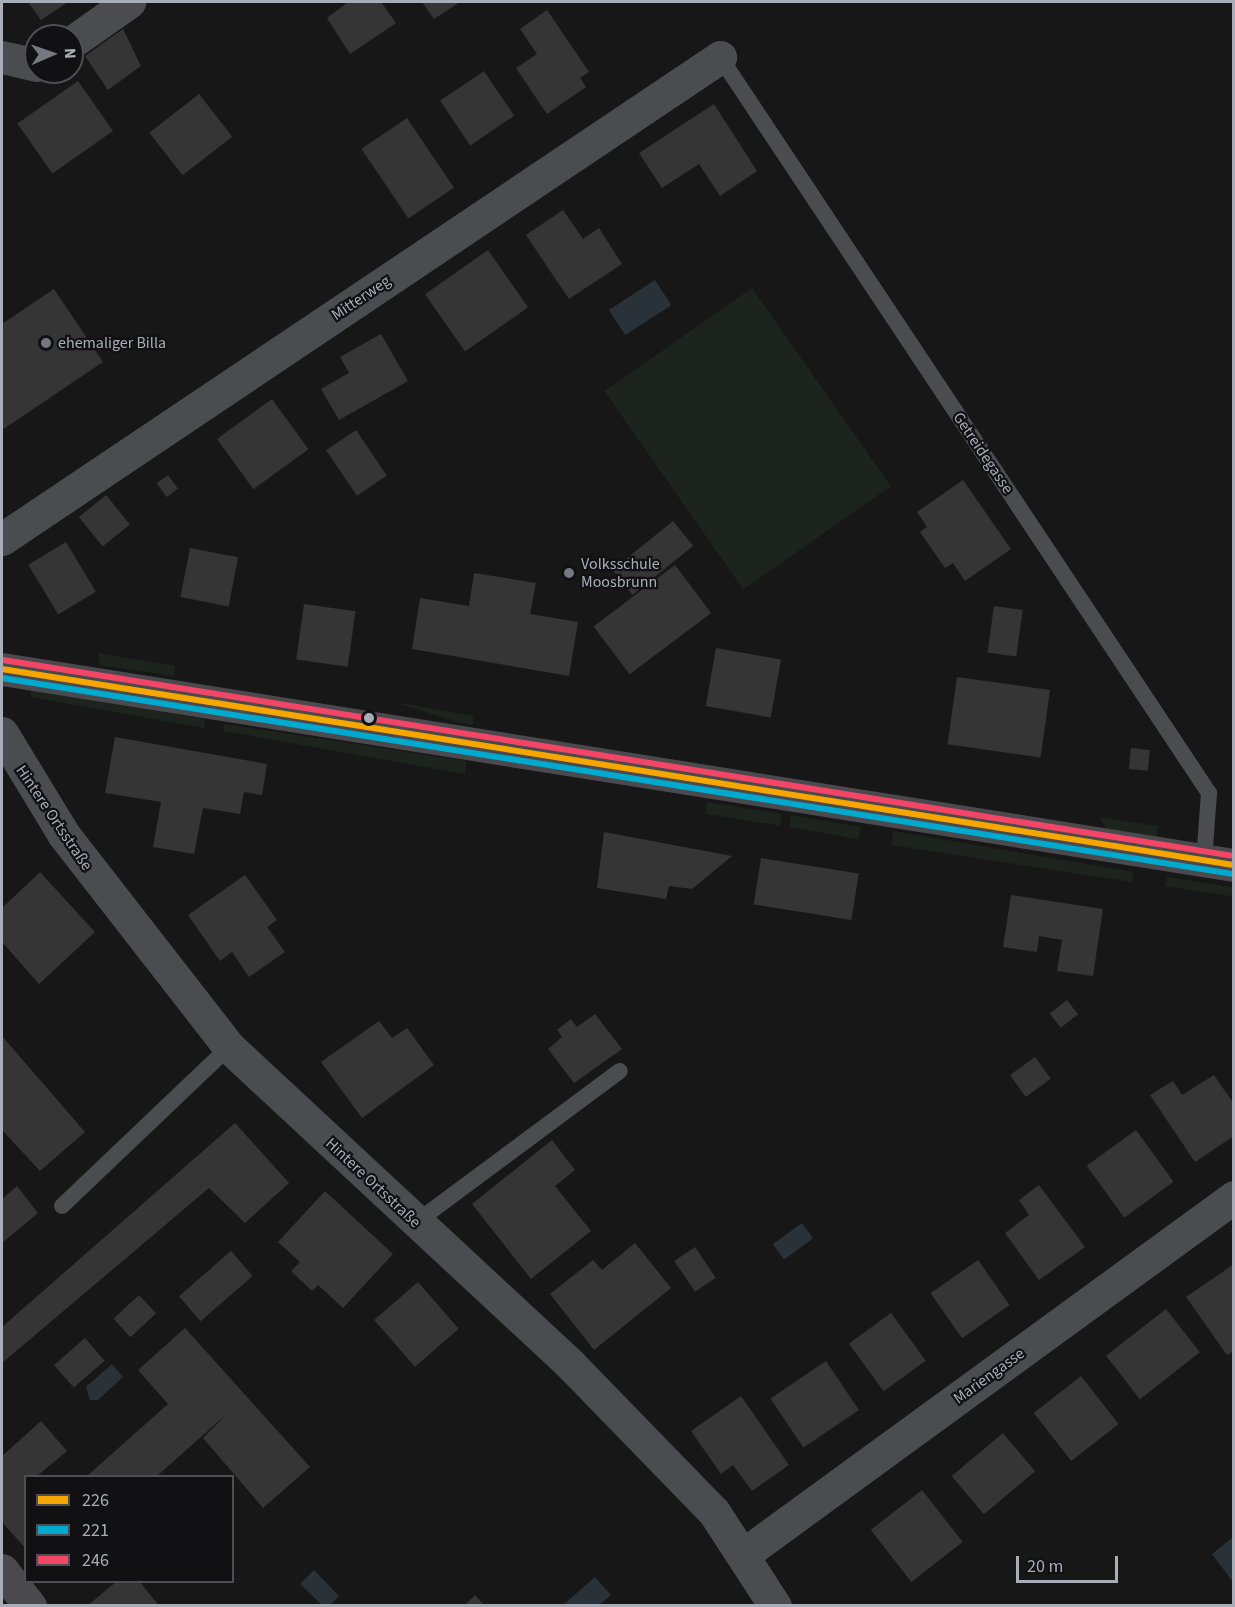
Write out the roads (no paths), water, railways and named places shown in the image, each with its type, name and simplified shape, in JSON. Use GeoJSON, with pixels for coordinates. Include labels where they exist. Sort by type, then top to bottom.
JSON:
{"type":"FeatureCollection","features":[{"type":"Feature","properties":{"kind":"main road"},"geometry":{"type":"LineString","coordinates":[[2,669],[1219,863]]}},
{"type":"Feature","properties":{"kind":"main road"},"geometry":{"type":"LineString","coordinates":[[2,1570],[30,1605]]}},
{"type":"Feature","properties":{"kind":"street"},"geometry":{"type":"LineString","coordinates":[[84,34],[129,2]]}},
{"type":"Feature","properties":{"kind":"street"},"geometry":{"type":"LineString","coordinates":[[2,57],[24,63]]}},
{"type":"Feature","properties":{"kind":"street","name":"Mitterweg"},"geometry":{"type":"LineString","coordinates":[[2,539],[720,57]]}},
{"type":"Feature","properties":{"kind":"street","name":"Hintere Ortsstraße"},"geometry":{"type":"LineString","coordinates":[[2,733],[64,835],[229,1047],[415,1223],[571,1365],[714,1512],[744,1554],[775,1605]]}},
{"type":"Feature","properties":{"kind":"street","name":"Mariengasse"},"geometry":{"type":"LineString","coordinates":[[744,1554],[1233,1197]]}},
{"type":"Feature","properties":{"kind":"lane","name":"Getreidegasse"},"geometry":{"type":"LineString","coordinates":[[720,57],[1209,793],[1219,863]]}},
{"type":"Feature","properties":{"kind":"lane"},"geometry":{"type":"LineString","coordinates":[[62,1206],[229,1047]]}},
{"type":"Feature","properties":{"kind":"lane"},"geometry":{"type":"LineString","coordinates":[[415,1223],[620,1071]]}},
{"type":"Feature","properties":{"kind":"place","name":"ehemaliger Billa"},"geometry":{"type":"Point","coordinates":[46,343]}},
{"type":"Feature","properties":{"kind":"place","name":"Volksschule Moosbrunn"},"geometry":{"type":"Point","coordinates":[569,573]}}]}
